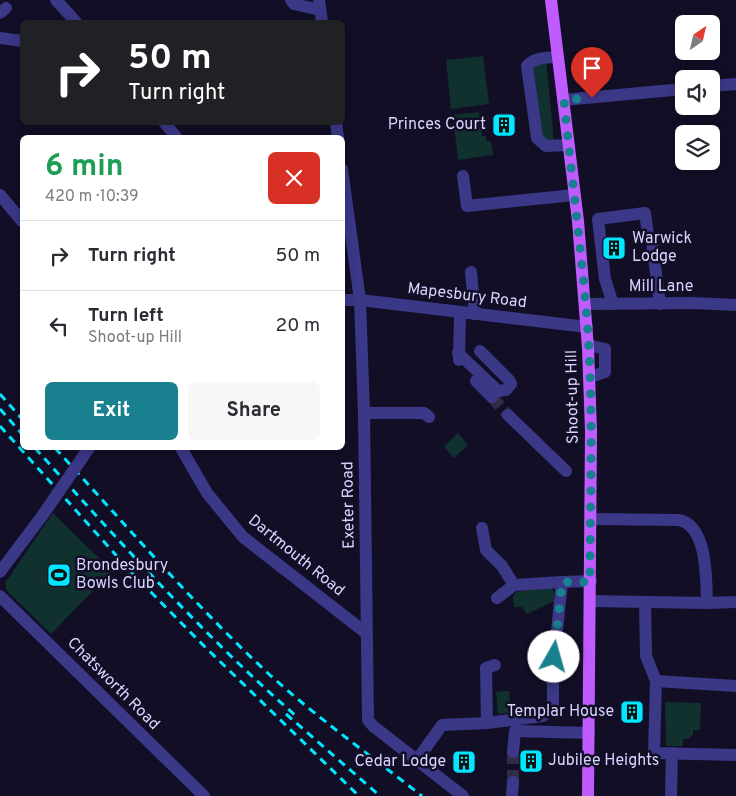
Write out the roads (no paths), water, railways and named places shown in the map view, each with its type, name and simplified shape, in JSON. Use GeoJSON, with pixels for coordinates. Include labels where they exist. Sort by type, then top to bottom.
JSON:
{"type":"FeatureCollection","features":[{"type":"Feature","properties":{"kind":"main road","name":"Shoot-up Hill"},"geometry":{"type":"LineString","coordinates":[[551,0],[578,220],[586,304],[590,377],[591,519],[588,796]]}},
{"type":"Feature","properties":{"kind":"street"},"geometry":{"type":"LineString","coordinates":[[56,0],[74,20]]}},
{"type":"Feature","properties":{"kind":"street"},"geometry":{"type":"LineString","coordinates":[[291,0],[294,4],[320,11]]}},
{"type":"Feature","properties":{"kind":"street"},"geometry":{"type":"LineString","coordinates":[[0,38],[20,41]]}},
{"type":"Feature","properties":{"kind":"street"},"geometry":{"type":"LineString","coordinates":[[557,56],[539,58],[530,62],[528,66],[532,102],[537,138],[546,146],[568,145]]}},
{"type":"Feature","properties":{"kind":"street"},"geometry":{"type":"LineString","coordinates":[[720,85],[736,84]]}},
{"type":"Feature","properties":{"kind":"street"},"geometry":{"type":"LineString","coordinates":[[564,100],[675,90]]}},
{"type":"Feature","properties":{"kind":"street"},"geometry":{"type":"LineString","coordinates":[[166,125],[175,135]]}},
{"type":"Feature","properties":{"kind":"street"},"geometry":{"type":"LineString","coordinates":[[463,176],[467,206],[574,195]]}},
{"type":"Feature","properties":{"kind":"street","name":"Exeter Road"},"geometry":{"type":"LineString","coordinates":[[345,191],[360,300],[364,413],[368,720],[373,726],[463,796]]}},
{"type":"Feature","properties":{"kind":"street"},"geometry":{"type":"LineString","coordinates":[[0,195],[20,219]]}},
{"type":"Feature","properties":{"kind":"street"},"geometry":{"type":"LineString","coordinates":[[578,220],[645,213],[648,234],[652,242],[660,304]]}},
{"type":"Feature","properties":{"kind":"street"},"geometry":{"type":"LineString","coordinates":[[598,219],[605,279],[613,304]]}},
{"type":"Feature","properties":{"kind":"street"},"geometry":{"type":"LineString","coordinates":[[471,272],[475,314]]}},
{"type":"Feature","properties":{"kind":"street","name":"Mapesbury Road"},"geometry":{"type":"LineString","coordinates":[[345,300],[360,300],[587,327]]}},
{"type":"Feature","properties":{"kind":"street","name":"Mill Lane"},"geometry":{"type":"LineString","coordinates":[[586,304],[709,303],[736,305]]}},
{"type":"Feature","properties":{"kind":"street"},"geometry":{"type":"LineString","coordinates":[[460,312],[458,353],[460,362],[462,367],[492,397]]}},
{"type":"Feature","properties":{"kind":"street"},"geometry":{"type":"LineString","coordinates":[[458,353],[498,391],[506,390],[511,384],[509,380],[480,351]]}},
{"type":"Feature","properties":{"kind":"street"},"geometry":{"type":"LineString","coordinates":[[364,413],[424,412],[429,417]]}},
{"type":"Feature","properties":{"kind":"street"},"geometry":{"type":"LineString","coordinates":[[508,415],[566,471]]}},
{"type":"Feature","properties":{"kind":"street"},"geometry":{"type":"LineString","coordinates":[[0,572],[88,450]]}},
{"type":"Feature","properties":{"kind":"street","name":"Dartmouth Road"},"geometry":{"type":"LineString","coordinates":[[182,450],[206,493],[243,537],[366,633]]}},
{"type":"Feature","properties":{"kind":"street"},"geometry":{"type":"LineString","coordinates":[[591,519],[679,520],[689,524],[701,545],[706,570],[707,603]]}},
{"type":"Feature","properties":{"kind":"street"},"geometry":{"type":"LineString","coordinates":[[482,528],[486,550],[502,566],[514,585]]}},
{"type":"Feature","properties":{"kind":"street"},"geometry":{"type":"LineString","coordinates":[[417,760],[442,725],[487,723],[543,716],[553,705],[553,670],[562,582]]}},
{"type":"Feature","properties":{"kind":"street"},"geometry":{"type":"LineString","coordinates":[[497,598],[514,585],[590,582]]}},
{"type":"Feature","properties":{"kind":"street","name":"Chatsworth Road"},"geometry":{"type":"LineString","coordinates":[[0,596],[204,796]]}},
{"type":"Feature","properties":{"kind":"street"},"geometry":{"type":"LineString","coordinates":[[590,601],[736,602]]}},
{"type":"Feature","properties":{"kind":"street"},"geometry":{"type":"LineString","coordinates":[[645,602],[646,656],[656,681],[654,753],[736,755]]}},
{"type":"Feature","properties":{"kind":"street"},"geometry":{"type":"LineString","coordinates":[[487,723],[486,668],[495,666]]}},
{"type":"Feature","properties":{"kind":"street"},"geometry":{"type":"LineString","coordinates":[[656,681],[736,686]]}},
{"type":"Feature","properties":{"kind":"street"},"geometry":{"type":"LineString","coordinates":[[513,752],[514,731],[589,733]]}},
{"type":"Feature","properties":{"kind":"street"},"geometry":{"type":"LineString","coordinates":[[671,796],[672,753]]}},
{"type":"Feature","properties":{"kind":"street"},"geometry":{"type":"LineString","coordinates":[[512,782],[512,796]]}},
{"type":"Feature","properties":{"kind":"tunnel"},"geometry":{"type":"LineString","coordinates":[[492,397],[508,415]]}},
{"type":"Feature","properties":{"kind":"tunnel"},"geometry":{"type":"LineString","coordinates":[[513,752],[513,782]]}},
{"type":"Feature","properties":{"kind":"railway"},"geometry":{"type":"LineString","coordinates":[[0,394],[20,417]]}},
{"type":"Feature","properties":{"kind":"railway"},"geometry":{"type":"LineString","coordinates":[[0,409],[20,432]]}},
{"type":"Feature","properties":{"kind":"railway"},"geometry":{"type":"LineString","coordinates":[[0,426],[20,448]]}},
{"type":"Feature","properties":{"kind":"railway"},"geometry":{"type":"LineString","coordinates":[[22,450],[133,574],[204,646],[359,796]]}},
{"type":"Feature","properties":{"kind":"railway"},"geometry":{"type":"LineString","coordinates":[[37,450],[129,552],[194,619],[261,685],[296,716]]}},
{"type":"Feature","properties":{"kind":"railway"},"geometry":{"type":"LineString","coordinates":[[57,450],[188,593],[271,676],[326,722],[422,796]]}},
{"type":"Feature","properties":{"kind":"railway"},"geometry":{"type":"LineString","coordinates":[[286,714],[380,796]]}},
{"type":"Feature","properties":{"kind":"place","name":"Princes Court"},"geometry":{"type":"Point","coordinates":[504,125]}},
{"type":"Feature","properties":{"kind":"place","name":"Warwick Lodge"},"geometry":{"type":"Point","coordinates":[614,248]}},
{"type":"Feature","properties":{"kind":"place","name":"Brondesbury Bowls Club"},"geometry":{"type":"Point","coordinates":[59,575]}},
{"type":"Feature","properties":{"kind":"place","name":"Templar House"},"geometry":{"type":"Point","coordinates":[632,712]}},
{"type":"Feature","properties":{"kind":"place","name":"Jubilee Heights"},"geometry":{"type":"Point","coordinates":[531,761]}},
{"type":"Feature","properties":{"kind":"place","name":"Cedar Lodge"},"geometry":{"type":"Point","coordinates":[464,762]}}]}
